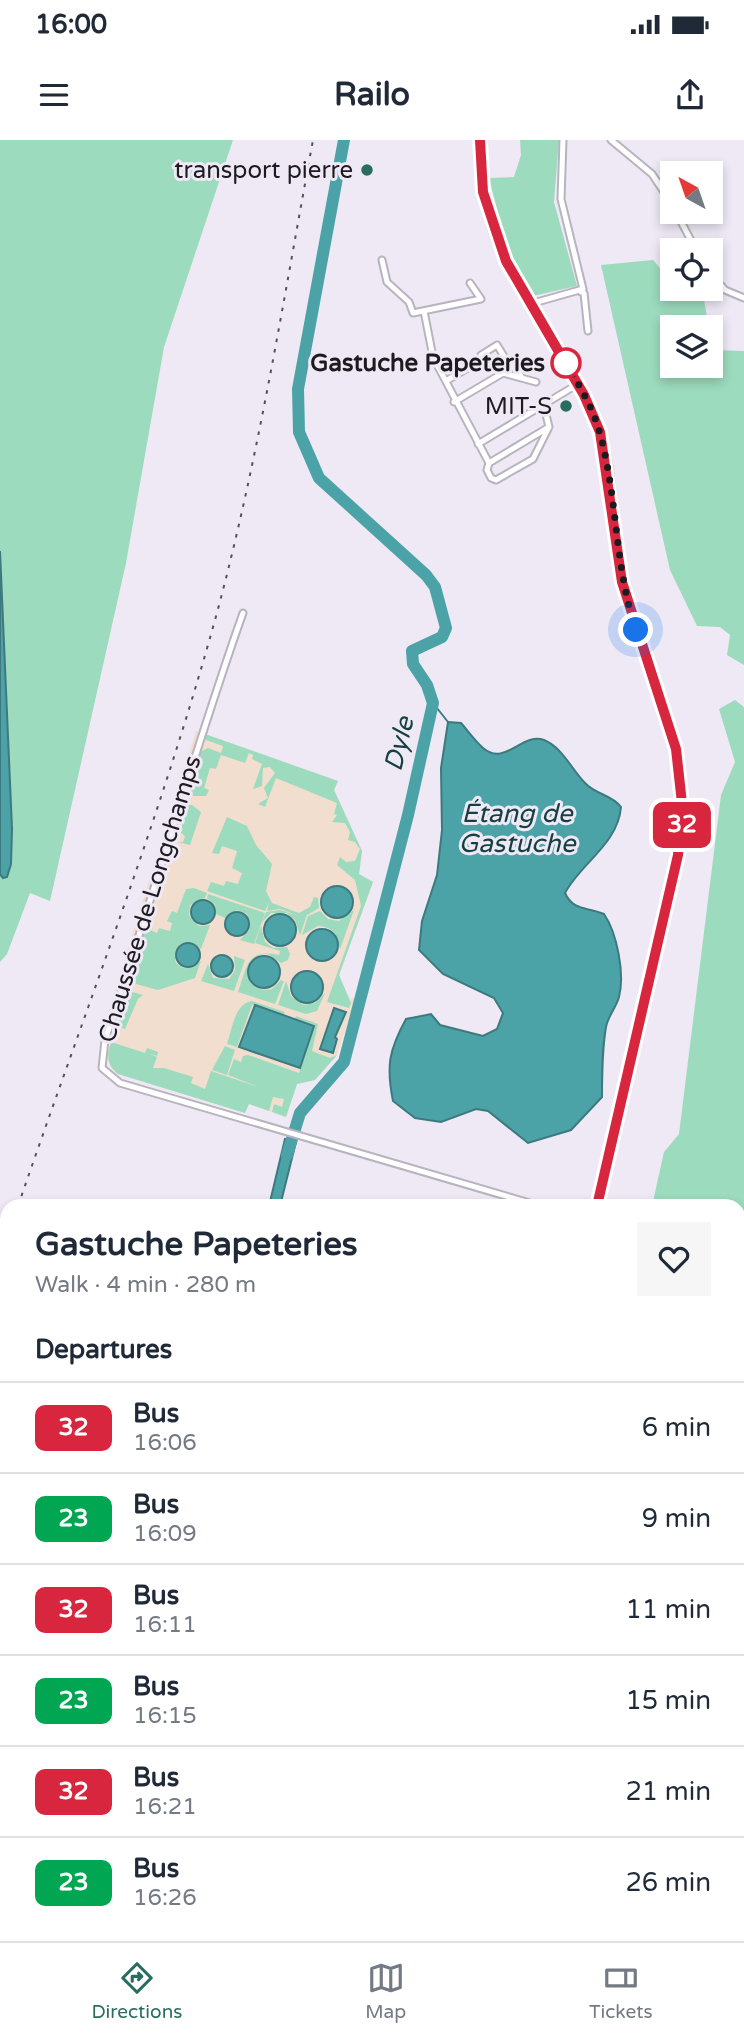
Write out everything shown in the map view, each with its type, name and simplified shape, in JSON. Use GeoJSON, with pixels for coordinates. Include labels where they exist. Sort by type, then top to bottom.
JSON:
{"type":"FeatureCollection","features":[{"type":"Feature","properties":{"kind":"main road"},"geometry":{"type":"LineString","coordinates":[[480,140],[482,186],[489,216],[506,261],[578,384],[600,432],[627,605],[676,749],[682,803],[678,855],[599,1199]]}},
{"type":"Feature","properties":{"kind":"street"},"geometry":{"type":"LineString","coordinates":[[563,140],[561,200],[581,277],[588,331]]}},
{"type":"Feature","properties":{"kind":"street"},"geometry":{"type":"LineString","coordinates":[[611,140],[652,174],[660,186]]}},
{"type":"Feature","properties":{"kind":"street"},"geometry":{"type":"LineString","coordinates":[[382,260],[387,282],[409,302],[413,313],[481,299],[470,283]]}},
{"type":"Feature","properties":{"kind":"street"},"geometry":{"type":"LineString","coordinates":[[723,288],[744,298]]}},
{"type":"Feature","properties":{"kind":"street"},"geometry":{"type":"LineString","coordinates":[[530,304],[542,298],[581,292]]}},
{"type":"Feature","properties":{"kind":"street"},"geometry":{"type":"LineString","coordinates":[[424,311],[432,357],[489,463]]}},
{"type":"Feature","properties":{"kind":"street"},"geometry":{"type":"LineString","coordinates":[[446,381],[483,359],[481,355],[497,345],[511,368],[514,366],[522,378]]}},
{"type":"Feature","properties":{"kind":"street"},"geometry":{"type":"LineString","coordinates":[[454,402],[503,373],[536,383]]}},
{"type":"Feature","properties":{"kind":"street"},"geometry":{"type":"LineString","coordinates":[[478,444],[578,384]]}},
{"type":"Feature","properties":{"kind":"street"},"geometry":{"type":"LineString","coordinates":[[544,405],[549,427],[533,458],[496,480],[491,478],[487,470],[489,463],[549,427]]}},
{"type":"Feature","properties":{"kind":"street","name":"Chaussée de Longchamps"},"geometry":{"type":"LineString","coordinates":[[243,613],[201,732],[184,799],[101,1059],[106,1074],[120,1083],[516,1199]]}},
{"type":"Feature","properties":{"kind":"shaded area"},"geometry":{"type":"Polygon","coordinates":[[[196,731],[338,781],[334,790],[362,851],[359,874],[373,882],[339,975],[350,1001],[352,998],[355,1000],[337,1055],[315,1080],[297,1084],[286,1117],[249,1104],[245,1113],[118,1074],[111,1068],[107,1055],[111,1042],[100,1038],[196,731]]]}},
{"type":"Feature","properties":{"kind":"green space"},"geometry":{"type":"Polygon","coordinates":[[[0,140],[233,140],[164,347],[126,563],[50,901],[30,893],[7,954],[0,962],[0,140]]]}},
{"type":"Feature","properties":{"kind":"green space"},"geometry":{"type":"Polygon","coordinates":[[[520,140],[559,140],[554,202],[577,286],[533,296],[508,251],[489,178],[514,177],[521,155],[520,140]]]}},
{"type":"Feature","properties":{"kind":"green space"},"geometry":{"type":"Polygon","coordinates":[[[653,260],[660,268],[660,301],[704,301],[707,315],[660,315],[660,378],[723,378],[723,350],[744,351],[744,665],[727,655],[730,635],[720,627],[697,626],[670,570],[601,265],[653,260]]]}},
{"type":"Feature","properties":{"kind":"green space"},"geometry":{"type":"Polygon","coordinates":[[[735,700],[744,707],[744,1199],[654,1199],[664,1152],[679,1134],[721,795],[735,762],[719,709],[735,700]]]}},
{"type":"Feature","properties":{"kind":"green space"},"geometry":{"type":"Polygon","coordinates":[[[205,734],[338,781],[334,790],[362,851],[359,874],[373,882],[339,975],[351,1003],[349,1008],[327,1002],[361,906],[355,880],[337,865],[340,857],[346,862],[355,861],[360,849],[355,842],[348,840],[350,832],[345,823],[332,822],[337,815],[334,814],[337,803],[276,778],[265,807],[258,804],[268,798],[264,788],[275,773],[270,767],[263,768],[262,786],[253,789],[262,764],[252,759],[253,755],[249,753],[245,763],[221,755],[216,769],[210,768],[204,788],[209,790],[206,796],[191,796],[189,789],[200,752],[208,748],[221,753],[223,746],[206,740],[205,734]]]}},
{"type":"Feature","properties":{"kind":"green space"},"geometry":{"type":"Polygon","coordinates":[[[185,805],[192,805],[201,812],[190,845],[178,842],[183,842],[185,836],[181,833],[185,805]]]}},
{"type":"Feature","properties":{"kind":"green space"},"geometry":{"type":"Polygon","coordinates":[[[227,817],[247,826],[256,845],[272,864],[266,891],[272,903],[299,913],[310,907],[314,897],[318,898],[319,908],[307,915],[300,935],[295,920],[287,913],[271,913],[262,922],[266,912],[280,910],[299,916],[280,909],[267,911],[269,902],[265,911],[207,891],[211,882],[224,886],[226,881],[238,884],[242,873],[232,868],[237,851],[222,846],[219,854],[212,853],[227,817]]]}},
{"type":"Feature","properties":{"kind":"green space"},"geometry":{"type":"Polygon","coordinates":[[[194,888],[207,893],[205,898],[190,905],[189,916],[199,926],[210,925],[201,949],[186,942],[178,947],[175,956],[176,963],[186,968],[201,961],[195,978],[158,990],[136,984],[131,975],[146,926],[153,926],[152,931],[157,933],[159,928],[170,931],[172,923],[167,921],[172,911],[177,913],[186,889],[194,888]]]}},
{"type":"Feature","properties":{"kind":"green space"},"geometry":{"type":"Polygon","coordinates":[[[208,894],[265,913],[254,944],[240,940],[249,930],[247,914],[237,910],[225,918],[216,914],[215,905],[207,898],[208,894]]]}},
{"type":"Feature","properties":{"kind":"green space"},"geometry":{"type":"Polygon","coordinates":[[[354,910],[340,949],[337,937],[328,928],[318,926],[302,935],[308,916],[320,911],[328,919],[339,921],[354,910]]]}},
{"type":"Feature","properties":{"kind":"green space"},"geometry":{"type":"Polygon","coordinates":[[[261,926],[265,942],[273,948],[287,947],[290,954],[288,960],[281,963],[268,954],[279,955],[280,951],[255,943],[261,926]]]}},
{"type":"Feature","properties":{"kind":"green space"},"geometry":{"type":"Polygon","coordinates":[[[234,956],[245,960],[234,991],[201,981],[208,964],[213,978],[229,979],[235,970],[234,956]]]}},
{"type":"Feature","properties":{"kind":"green space"},"geometry":{"type":"Polygon","coordinates":[[[251,960],[247,974],[255,986],[262,990],[272,989],[281,980],[284,981],[275,1004],[238,992],[251,960]]]}},
{"type":"Feature","properties":{"kind":"green space"},"geometry":{"type":"Polygon","coordinates":[[[286,981],[291,996],[303,1005],[315,1003],[325,993],[317,1011],[306,1014],[278,1005],[286,981]]]}},
{"type":"Feature","properties":{"kind":"green space"},"geometry":{"type":"Polygon","coordinates":[[[132,992],[143,995],[138,999],[125,1029],[117,1026],[126,995],[132,992]]]}},
{"type":"Feature","properties":{"kind":"green space"},"geometry":{"type":"Polygon","coordinates":[[[252,1001],[285,1012],[283,1015],[252,1005],[237,1047],[227,1044],[238,1012],[242,1006],[252,1001]]]}},
{"type":"Feature","properties":{"kind":"green space"},"geometry":{"type":"Polygon","coordinates":[[[296,1016],[318,1024],[312,1051],[330,1058],[337,1055],[315,1080],[297,1084],[286,1117],[272,1112],[274,1104],[282,1107],[284,1099],[273,1097],[269,1111],[249,1104],[245,1113],[118,1074],[111,1067],[111,1042],[145,1053],[147,1048],[158,1052],[157,1056],[148,1053],[157,1057],[153,1068],[164,1068],[193,1077],[191,1083],[205,1089],[211,1071],[261,1088],[228,1075],[234,1059],[241,1062],[243,1056],[248,1055],[299,1073],[314,1026],[295,1019],[296,1016]]]}},
{"type":"Feature","properties":{"kind":"green space"},"geometry":{"type":"Polygon","coordinates":[[[225,1046],[235,1050],[227,1075],[212,1070],[225,1046]]]}},
{"type":"Feature","properties":{"kind":"water"},"geometry":{"type":"Polygon","coordinates":[[[0,551],[12,829],[11,864],[7,877],[3,878],[0,874],[0,551]]]}},
{"type":"Feature","properties":{"kind":"water","name":"Étang de Gastuche"},"geometry":{"type":"Polygon","coordinates":[[[448,722],[461,723],[483,748],[491,753],[506,752],[536,739],[544,740],[561,753],[589,787],[613,799],[621,807],[613,832],[606,843],[565,893],[576,906],[604,914],[613,932],[619,954],[621,988],[606,1027],[602,1097],[571,1130],[528,1143],[488,1111],[476,1109],[441,1122],[415,1118],[393,1101],[391,1058],[406,1019],[431,1014],[440,1025],[483,1036],[497,1029],[503,1013],[494,998],[443,974],[419,950],[422,921],[437,875],[442,830],[441,768],[448,722]]]}},
{"type":"Feature","properties":{"kind":"water"},"geometry":{"type":"Polygon","coordinates":[[[337,886],[348,891],[353,902],[348,913],[337,918],[326,913],[321,902],[326,891],[337,886]]]}},
{"type":"Feature","properties":{"kind":"water"},"geometry":{"type":"Polygon","coordinates":[[[203,900],[214,907],[215,912],[208,923],[203,924],[192,917],[191,912],[198,901],[203,900]]]}},
{"type":"Feature","properties":{"kind":"water"},"geometry":{"type":"Polygon","coordinates":[[[237,912],[246,915],[249,924],[246,933],[237,936],[228,933],[225,924],[228,915],[237,912]]]}},
{"type":"Feature","properties":{"kind":"water"},"geometry":{"type":"Polygon","coordinates":[[[280,914],[291,919],[296,930],[291,941],[280,946],[269,941],[264,930],[269,919],[280,914]]]}},
{"type":"Feature","properties":{"kind":"water"},"geometry":{"type":"Polygon","coordinates":[[[322,929],[334,933],[338,945],[334,957],[322,961],[310,957],[306,945],[310,933],[322,929]]]}},
{"type":"Feature","properties":{"kind":"water"},"geometry":{"type":"Polygon","coordinates":[[[188,943],[197,946],[200,955],[197,964],[188,967],[179,964],[176,955],[179,946],[188,943]]]}},
{"type":"Feature","properties":{"kind":"water"},"geometry":{"type":"Polygon","coordinates":[[[218,955],[226,955],[233,962],[233,970],[226,977],[218,977],[211,970],[211,962],[218,955]]]}},
{"type":"Feature","properties":{"kind":"water"},"geometry":{"type":"Polygon","coordinates":[[[264,956],[276,960],[280,972],[276,984],[264,988],[252,984],[248,972],[252,960],[264,956]]]}},
{"type":"Feature","properties":{"kind":"water"},"geometry":{"type":"Polygon","coordinates":[[[307,971],[319,975],[323,987],[319,999],[307,1003],[295,999],[291,987],[295,975],[307,971]]]}},
{"type":"Feature","properties":{"kind":"water"},"geometry":{"type":"Polygon","coordinates":[[[255,1005],[314,1026],[300,1068],[239,1047],[255,1005]]]}},
{"type":"Feature","properties":{"kind":"water"},"geometry":{"type":"Polygon","coordinates":[[[334,1008],[346,1012],[335,1037],[337,1039],[333,1053],[320,1049],[334,1008]]]}},
{"type":"Feature","properties":{"kind":"water"},"geometry":{"type":"Polygon","coordinates":[[[285,1139],[296,1142],[282,1199],[271,1199],[285,1139]]]}},
{"type":"Feature","properties":{"kind":"waterway","name":"Dyle"},"geometry":{"type":"LineString","coordinates":[[287,1155],[300,1113],[344,1062],[408,815],[433,703],[427,685],[413,664],[412,651],[442,637],[446,628],[435,587],[426,575],[319,478],[299,432],[298,389],[344,140]]}},
{"type":"Feature","properties":{"kind":"waterway"},"geometry":{"type":"LineString","coordinates":[[433,703],[448,722]]}},
{"type":"Feature","properties":{"kind":"railway"},"geometry":{"type":"LineString","coordinates":[[20,1199],[173,760],[218,609],[258,434],[313,140]]}},
{"type":"Feature","properties":{"kind":"bus line","name":"32"},"geometry":{"type":"LineString","coordinates":[[480,140],[483,192],[496,238],[530,304],[584,395],[600,432],[627,605],[672,736],[679,770],[682,803],[678,855],[599,1199]]}},
{"type":"Feature","properties":{"kind":"place","name":"transport pierre"},"geometry":{"type":"Point","coordinates":[367,170]}},
{"type":"Feature","properties":{"kind":"place","name":"Gastuche Papeteries"},"geometry":{"type":"Point","coordinates":[566,363]}},
{"type":"Feature","properties":{"kind":"place","name":"MIT-S"},"geometry":{"type":"Point","coordinates":[566,406]}},
{"type":"Feature","properties":{"kind":"route"},"geometry":{"type":"LineString","coordinates":[[566,363],[600,432],[622,582],[636,630]]}}]}
